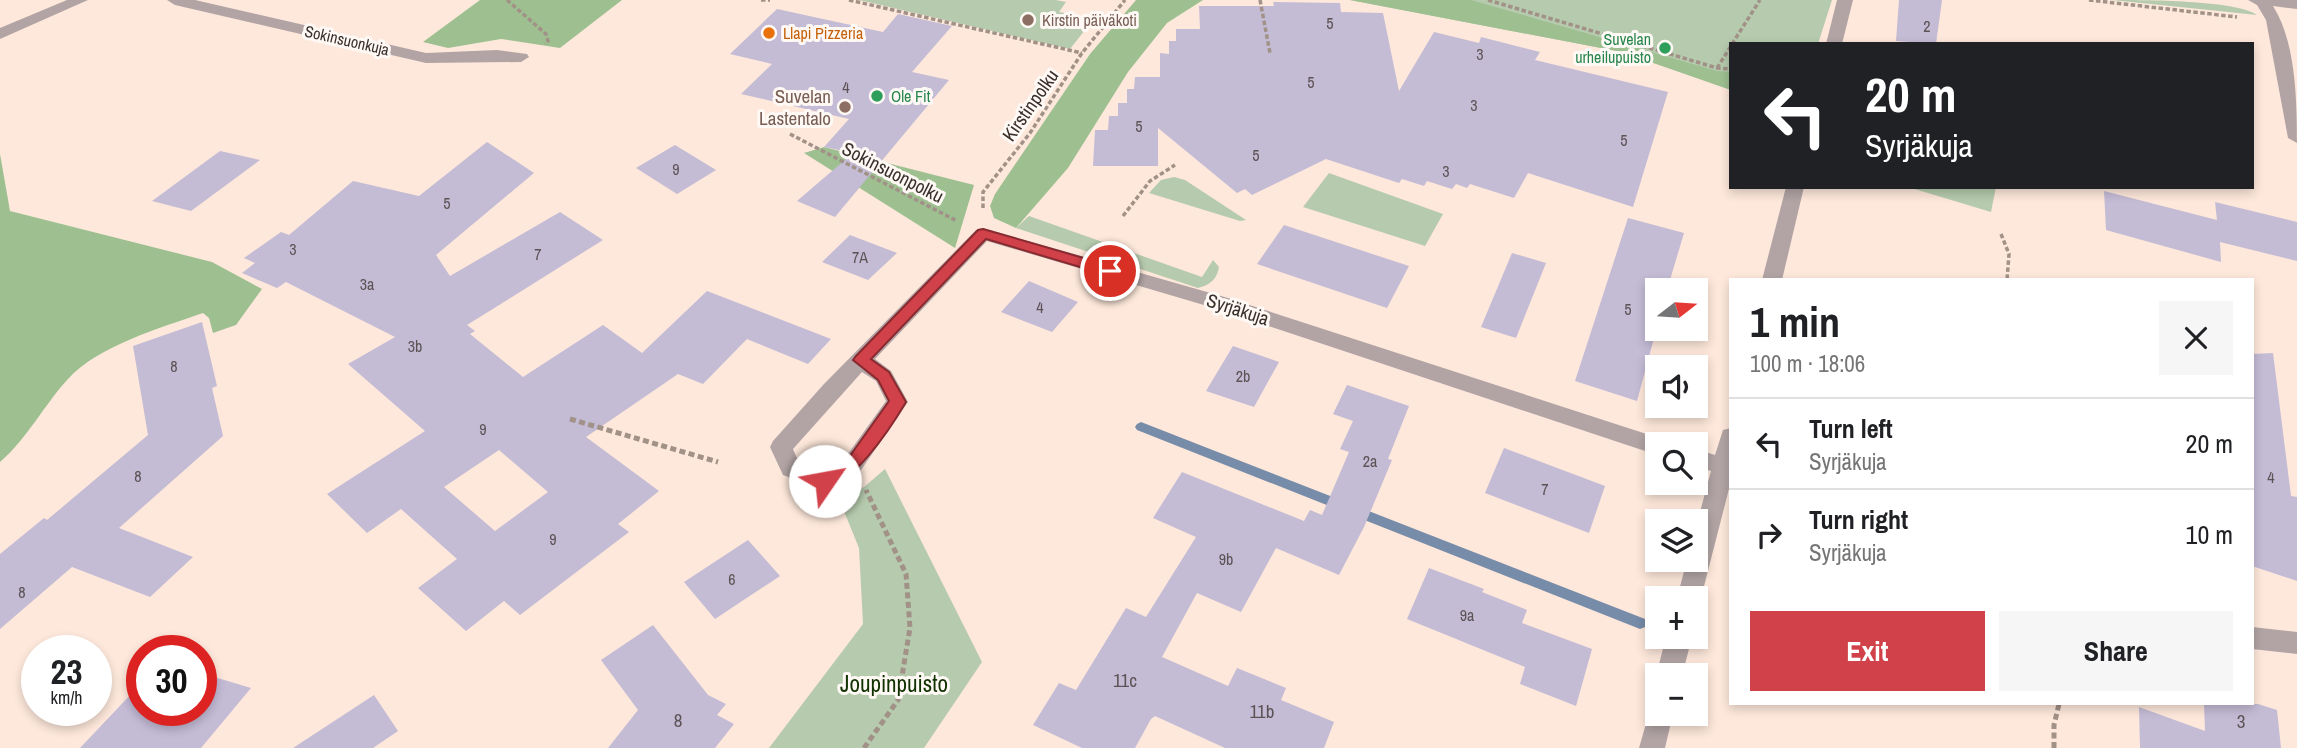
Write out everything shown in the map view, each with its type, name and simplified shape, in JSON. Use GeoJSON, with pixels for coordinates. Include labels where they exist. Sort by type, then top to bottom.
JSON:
{"type":"FeatureCollection","features":[{"type":"Feature","properties":{"kind":"street"},"geometry":{"type":"LineString","coordinates":[[0,34],[80,0]]}},
{"type":"Feature","properties":{"kind":"street","name":"Sokinsuonkuja"},"geometry":{"type":"LineString","coordinates":[[175,0],[426,58],[444,60],[508,54],[521,57]]}},
{"type":"Feature","properties":{"kind":"street"},"geometry":{"type":"LineString","coordinates":[[1834,42],[1845,0]]}},
{"type":"Feature","properties":{"kind":"street"},"geometry":{"type":"LineString","coordinates":[[2256,0],[2297,4]]}},
{"type":"Feature","properties":{"kind":"street"},"geometry":{"type":"LineString","coordinates":[[2262,1],[2274,20],[2297,138]]}},
{"type":"Feature","properties":{"kind":"street"},"geometry":{"type":"LineString","coordinates":[[1773,278],[1795,189]]}},
{"type":"Feature","properties":{"kind":"street"},"geometry":{"type":"LineString","coordinates":[[861,360],[884,376],[897,402],[853,464],[825,481],[791,469],[781,447],[861,360],[983,234]]}},
{"type":"Feature","properties":{"kind":"street","name":"Syrjäkuja"},"geometry":{"type":"LineString","coordinates":[[983,234],[1221,303],[1645,442]]}},
{"type":"Feature","properties":{"kind":"street"},"geometry":{"type":"LineString","coordinates":[[1693,586],[1727,468],[1708,462]]}},
{"type":"Feature","properties":{"kind":"street"},"geometry":{"type":"LineString","coordinates":[[2254,638],[2297,643]]}},
{"type":"Feature","properties":{"kind":"street"},"geometry":{"type":"LineString","coordinates":[[1652,748],[1657,726]]}},
{"type":"Feature","properties":{"kind":"path"},"geometry":{"type":"LineString","coordinates":[[507,0],[546,34],[548,41],[541,50]]}},
{"type":"Feature","properties":{"kind":"path"},"geometry":{"type":"LineString","coordinates":[[761,0],[770,0]]}},
{"type":"Feature","properties":{"kind":"path"},"geometry":{"type":"LineString","coordinates":[[849,0],[1082,53]]}},
{"type":"Feature","properties":{"kind":"path","name":"Kirstinpolku"},"geometry":{"type":"LineString","coordinates":[[983,234],[983,192],[1030,133],[1082,53],[1125,0]]}},
{"type":"Feature","properties":{"kind":"path"},"geometry":{"type":"LineString","coordinates":[[1260,0],[1270,53]]}},
{"type":"Feature","properties":{"kind":"path"},"geometry":{"type":"LineString","coordinates":[[1488,0],[1717,68],[1729,69]]}},
{"type":"Feature","properties":{"kind":"path"},"geometry":{"type":"LineString","coordinates":[[1734,42],[1760,0]]}},
{"type":"Feature","properties":{"kind":"path"},"geometry":{"type":"LineString","coordinates":[[2089,0],[2168,11],[2274,20]]}},
{"type":"Feature","properties":{"kind":"path"},"geometry":{"type":"LineString","coordinates":[[1717,68],[1729,50]]}},
{"type":"Feature","properties":{"kind":"path","name":"Sokinsuonpolku"},"geometry":{"type":"LineString","coordinates":[[790,134],[983,234]]}},
{"type":"Feature","properties":{"kind":"path"},"geometry":{"type":"LineString","coordinates":[[1123,216],[1150,181],[1175,165]]}},
{"type":"Feature","properties":{"kind":"path"},"geometry":{"type":"LineString","coordinates":[[2001,234],[2009,254],[2007,278]]}},
{"type":"Feature","properties":{"kind":"path"},"geometry":{"type":"LineString","coordinates":[[570,419],[718,462]]}},
{"type":"Feature","properties":{"kind":"path"},"geometry":{"type":"LineString","coordinates":[[853,464],[906,574],[910,628],[898,700],[864,748]]}},
{"type":"Feature","properties":{"kind":"path"},"geometry":{"type":"LineString","coordinates":[[2053,748],[2054,725],[2060,705]]}},
{"type":"Feature","properties":{"kind":"green space"},"geometry":{"type":"Polygon","coordinates":[[[480,0],[622,0],[560,48],[501,39],[448,48],[423,42],[480,0]]]}},
{"type":"Feature","properties":{"kind":"green space","name":"Kirstin päiväkoti"},"geometry":{"type":"Polygon","coordinates":[[[859,0],[1056,0],[1066,2],[1059,12],[1079,16],[1071,27],[1085,30],[1070,49],[859,0]]]}},
{"type":"Feature","properties":{"kind":"green space"},"geometry":{"type":"Polygon","coordinates":[[[1136,0],[1203,0],[1167,23],[1128,72],[1068,168],[1016,228],[994,218],[990,206],[995,194],[1090,54],[1136,0]]]}},
{"type":"Feature","properties":{"kind":"green space","name":"Suvelan urheilupuisto"},"geometry":{"type":"Polygon","coordinates":[[[1350,0],[1832,0],[1819,42],[1729,42],[1729,89],[1622,52],[1350,0]]]}},
{"type":"Feature","properties":{"kind":"green space"},"geometry":{"type":"Polygon","coordinates":[[[1350,0],[1471,0],[1717,71],[1729,72],[1729,89],[1622,52],[1350,0]]]}},
{"type":"Feature","properties":{"kind":"green space"},"geometry":{"type":"Polygon","coordinates":[[[2112,0],[2230,6],[2257,15],[2112,0]]]}},
{"type":"Feature","properties":{"kind":"green space"},"geometry":{"type":"Polygon","coordinates":[[[824,147],[974,185],[955,248],[804,153],[824,147]]]}},
{"type":"Feature","properties":{"kind":"green space"},"geometry":{"type":"Polygon","coordinates":[[[0,154],[10,211],[212,262],[262,289],[236,325],[213,333],[209,318],[203,313],[131,339],[96,356],[68,379],[19,443],[0,462],[0,154]]]}},
{"type":"Feature","properties":{"kind":"green space"},"geometry":{"type":"Polygon","coordinates":[[[1329,173],[1443,214],[1425,246],[1303,207],[1329,173]]]}},
{"type":"Feature","properties":{"kind":"green space"},"geometry":{"type":"Polygon","coordinates":[[[1174,177],[1185,180],[1246,220],[1240,221],[1149,193],[1161,180],[1174,177]]]}},
{"type":"Feature","properties":{"kind":"green space"},"geometry":{"type":"Polygon","coordinates":[[[1915,189],[1996,189],[1991,212],[1915,189]]]}},
{"type":"Feature","properties":{"kind":"green space"},"geometry":{"type":"Polygon","coordinates":[[[1029,216],[1202,277],[1213,260],[1219,267],[1217,275],[1212,281],[1198,288],[1016,228],[1029,216]]]}},
{"type":"Feature","properties":{"kind":"green space","name":"Joupinpuisto"},"geometry":{"type":"Polygon","coordinates":[[[885,469],[982,662],[924,748],[769,748],[863,624],[859,548],[839,499],[864,487],[885,469]]]}},
{"type":"Feature","properties":{"kind":"building"},"geometry":{"type":"Polygon","coordinates":[[[1899,0],[1942,0],[1936,42],[1896,41],[1899,0]]]}},
{"type":"Feature","properties":{"kind":"building"},"geometry":{"type":"Polygon","coordinates":[[[1273,2],[1340,3],[1341,12],[1383,13],[1399,91],[1434,32],[1479,43],[1481,37],[1540,52],[1535,60],[1668,92],[1633,207],[1528,173],[1514,198],[1470,184],[1467,188],[1456,184],[1452,189],[1427,181],[1424,186],[1402,179],[1399,183],[1326,159],[1252,195],[1245,189],[1237,193],[1158,128],[1158,166],[1093,166],[1095,130],[1108,130],[1109,116],[1118,116],[1118,103],[1127,103],[1127,89],[1134,89],[1135,77],[1160,77],[1160,53],[1169,54],[1169,41],[1176,41],[1176,29],[1200,29],[1199,6],[1274,6],[1273,2]]]}},
{"type":"Feature","properties":{"kind":"building","name":"Suvelan Lastentalo"},"geometry":{"type":"Polygon","coordinates":[[[777,9],[883,32],[898,14],[952,26],[912,72],[949,80],[835,217],[797,201],[853,153],[824,147],[849,119],[741,94],[772,64],[730,54],[777,9]]]}},
{"type":"Feature","properties":{"kind":"building"},"geometry":{"type":"Polygon","coordinates":[[[487,142],[534,173],[436,255],[450,276],[560,212],[603,240],[467,325],[475,331],[470,334],[523,377],[603,325],[642,353],[707,291],[831,339],[808,364],[747,339],[703,384],[678,374],[586,437],[659,491],[618,524],[629,532],[520,615],[504,601],[466,631],[418,588],[457,559],[401,509],[367,533],[327,494],[425,431],[348,364],[395,337],[286,282],[277,288],[242,273],[255,263],[244,258],[281,232],[289,235],[353,181],[419,196],[487,142]],[[499,450],[444,487],[495,531],[548,492],[499,450]]]}},
{"type":"Feature","properties":{"kind":"building"},"geometry":{"type":"Polygon","coordinates":[[[675,145],[716,170],[677,194],[636,168],[675,145]]]}},
{"type":"Feature","properties":{"kind":"building"},"geometry":{"type":"Polygon","coordinates":[[[220,151],[260,160],[191,211],[152,201],[220,151]]]}},
{"type":"Feature","properties":{"kind":"building"},"geometry":{"type":"Polygon","coordinates":[[[2104,191],[2217,220],[2215,202],[2297,222],[2297,261],[2220,242],[2221,262],[2106,230],[2104,191]]]}},
{"type":"Feature","properties":{"kind":"building"},"geometry":{"type":"Polygon","coordinates":[[[1628,218],[1684,233],[1671,278],[1645,278],[1645,341],[1653,341],[1649,355],[1645,355],[1645,371],[1637,401],[1575,381],[1628,218]]]}},
{"type":"Feature","properties":{"kind":"building"},"geometry":{"type":"Polygon","coordinates":[[[1284,225],[1409,266],[1387,308],[1257,264],[1284,225]]]}},
{"type":"Feature","properties":{"kind":"building"},"geometry":{"type":"Polygon","coordinates":[[[850,235],[897,253],[868,280],[822,262],[850,235]]]}},
{"type":"Feature","properties":{"kind":"building"},"geometry":{"type":"Polygon","coordinates":[[[1512,253],[1546,263],[1516,338],[1481,327],[1512,253]]]}},
{"type":"Feature","properties":{"kind":"building"},"geometry":{"type":"Polygon","coordinates":[[[1029,281],[1078,302],[1052,332],[1001,312],[1029,281]]]}},
{"type":"Feature","properties":{"kind":"building"},"geometry":{"type":"Polygon","coordinates":[[[202,322],[217,386],[212,388],[223,436],[119,528],[193,557],[150,597],[72,567],[0,629],[0,554],[44,518],[47,520],[148,435],[133,346],[202,322]]]}},
{"type":"Feature","properties":{"kind":"building"},"geometry":{"type":"Polygon","coordinates":[[[1233,346],[1279,362],[1254,407],[1206,391],[1233,346]]]}},
{"type":"Feature","properties":{"kind":"building"},"geometry":{"type":"Polygon","coordinates":[[[2273,353],[2291,496],[2297,497],[2297,581],[2254,567],[2254,354],[2273,353]]]}},
{"type":"Feature","properties":{"kind":"building"},"geometry":{"type":"Polygon","coordinates":[[[1347,385],[1409,406],[1388,459],[1392,460],[1364,527],[1339,575],[1276,548],[1241,612],[1197,593],[1162,657],[1228,686],[1237,668],[1286,688],[1281,700],[1334,722],[1324,748],[1225,748],[1155,716],[1135,748],[1082,748],[1033,725],[1059,683],[1076,690],[1126,608],[1146,617],[1196,537],[1153,518],[1182,472],[1304,521],[1310,510],[1322,515],[1349,452],[1340,449],[1353,421],[1333,414],[1347,385]]]}},
{"type":"Feature","properties":{"kind":"building"},"geometry":{"type":"Polygon","coordinates":[[[1504,448],[1605,486],[1589,533],[1485,493],[1504,448]]]}},
{"type":"Feature","properties":{"kind":"building"},"geometry":{"type":"Polygon","coordinates":[[[748,540],[780,576],[715,619],[684,582],[748,540]]]}},
{"type":"Feature","properties":{"kind":"building"},"geometry":{"type":"Polygon","coordinates":[[[1429,568],[1484,589],[1482,592],[1527,610],[1522,623],[1592,649],[1576,706],[1520,684],[1525,667],[1407,619],[1429,568]]]}},
{"type":"Feature","properties":{"kind":"building"},"geometry":{"type":"Polygon","coordinates":[[[653,625],[708,695],[726,704],[717,715],[734,724],[715,748],[608,748],[638,710],[601,660],[653,625]]]}},
{"type":"Feature","properties":{"kind":"building"},"geometry":{"type":"Polygon","coordinates":[[[217,678],[251,688],[201,748],[80,748],[101,726],[112,726],[112,714],[126,699],[126,726],[217,726],[217,678]]]}},
{"type":"Feature","properties":{"kind":"building"},"geometry":{"type":"Polygon","coordinates":[[[374,695],[398,731],[373,748],[293,748],[374,695]]]}},
{"type":"Feature","properties":{"kind":"building"},"geometry":{"type":"Polygon","coordinates":[[[2258,704],[2277,710],[2281,748],[2140,748],[2139,707],[2205,731],[2204,705],[2258,704]]]}},
{"type":"Feature","properties":{"kind":"waterway"},"geometry":{"type":"LineString","coordinates":[[1141,427],[1640,623]]}},
{"type":"Feature","properties":{"kind":"place","name":"Kirstin päiväkoti"},"geometry":{"type":"Point","coordinates":[1028,20]}},
{"type":"Feature","properties":{"kind":"place","name":"Llapi Pizzeria"},"geometry":{"type":"Point","coordinates":[769,33]}},
{"type":"Feature","properties":{"kind":"place","name":"Suvelan urheilupuisto"},"geometry":{"type":"Point","coordinates":[1665,48]}},
{"type":"Feature","properties":{"kind":"place","name":"Ole Fit"},"geometry":{"type":"Point","coordinates":[877,96]}},
{"type":"Feature","properties":{"kind":"place","name":"Suvelan Lastentalo"},"geometry":{"type":"Point","coordinates":[845,107]}},
{"type":"Feature","properties":{"kind":"route"},"geometry":{"type":"LineString","coordinates":[[825,481],[853,464],[897,402],[884,376],[861,360],[983,234],[1110,271]]}}]}
